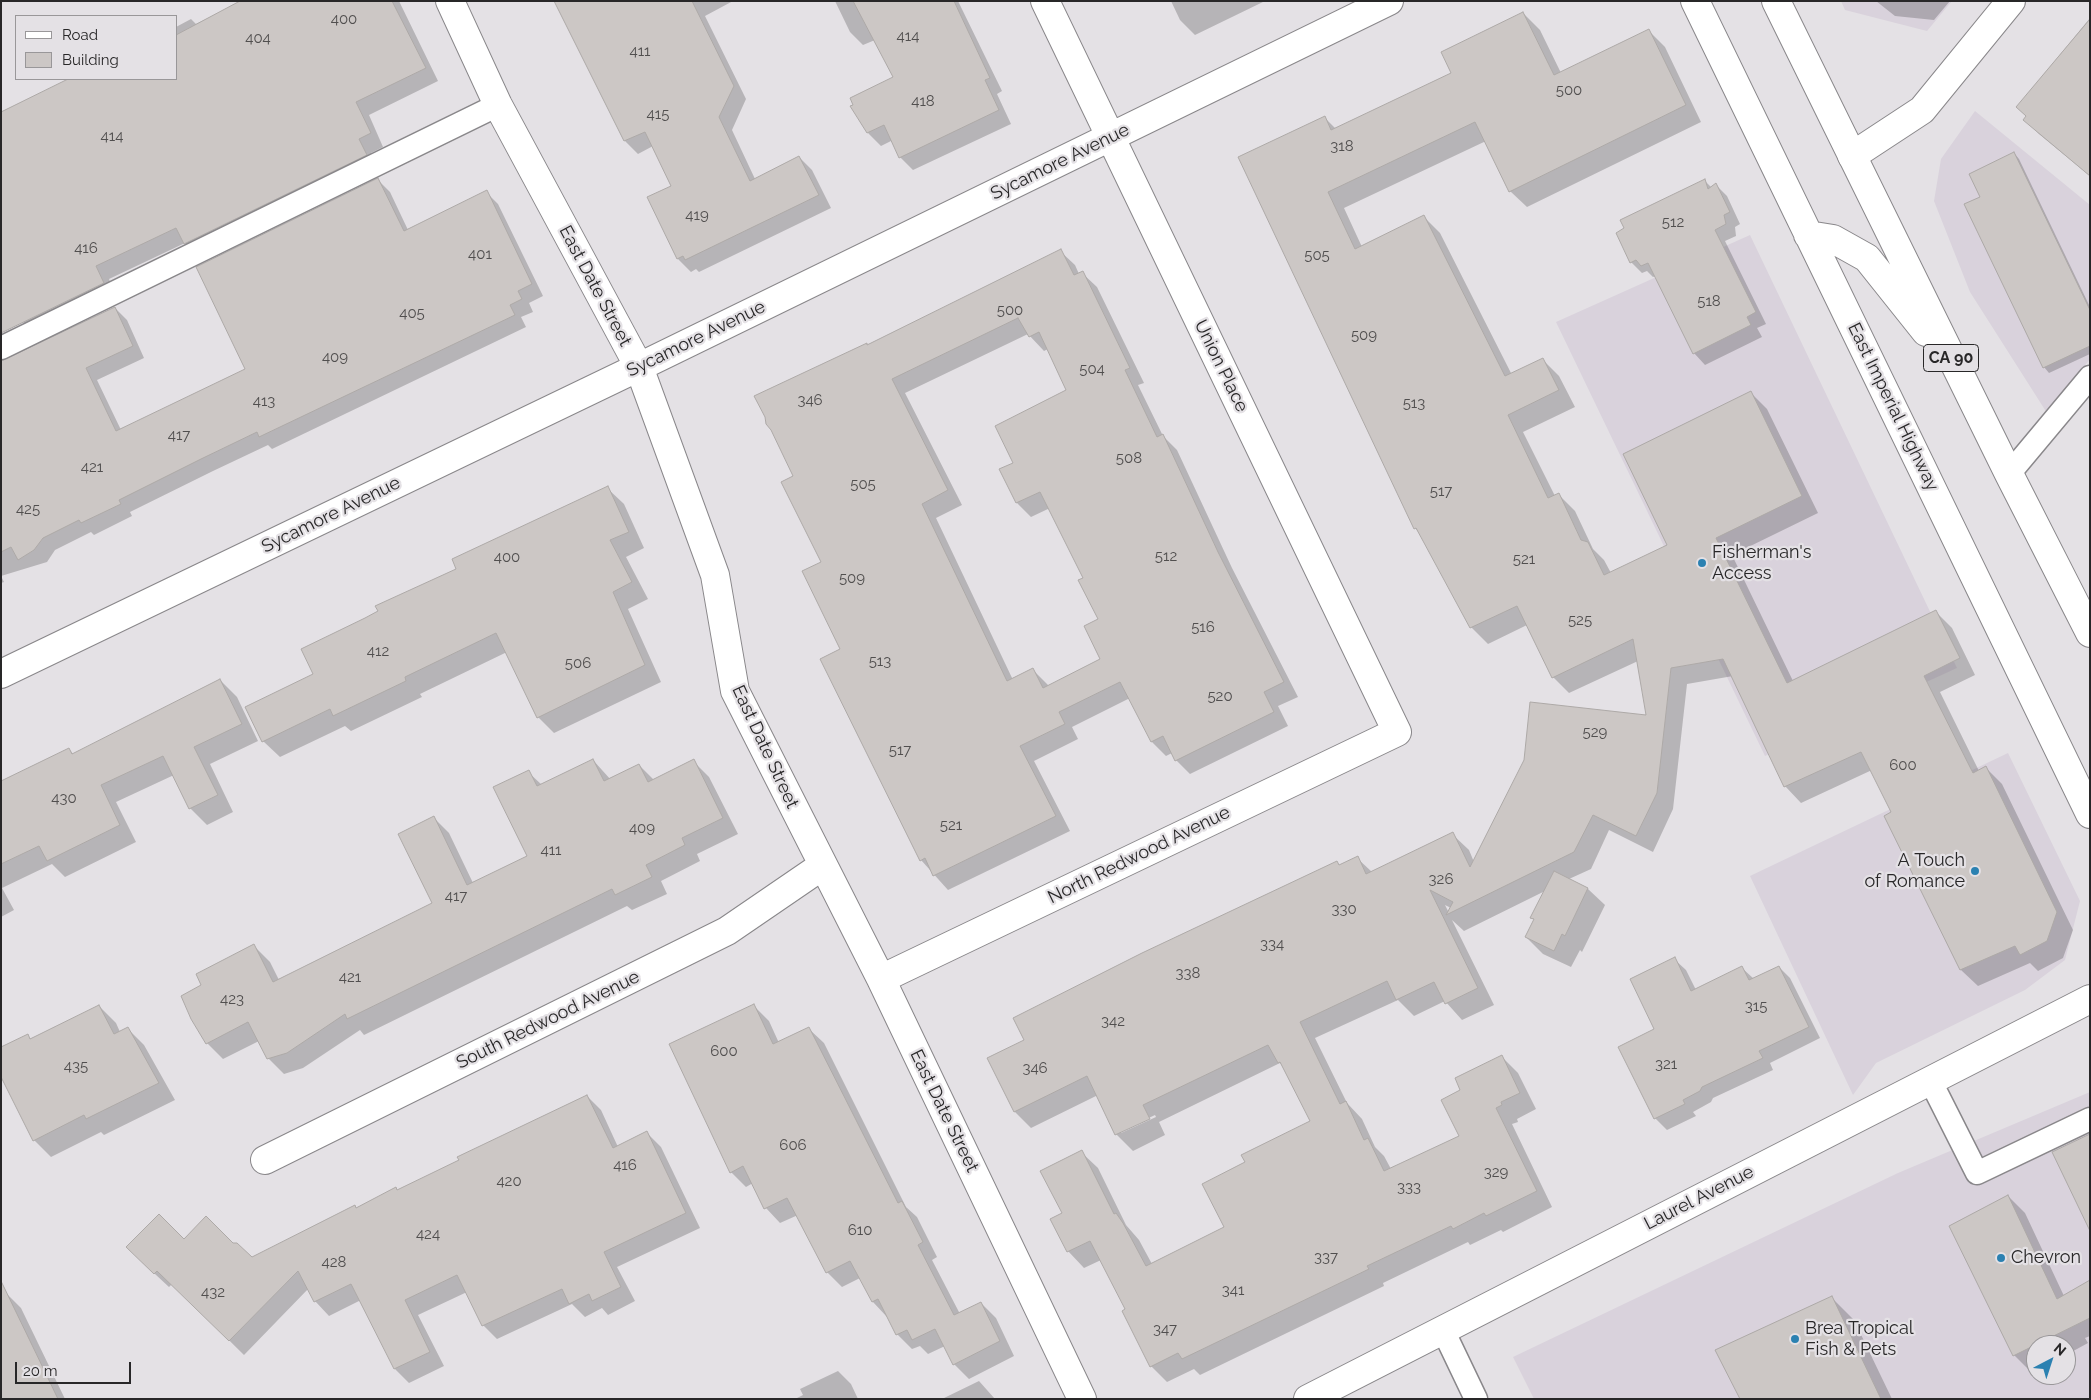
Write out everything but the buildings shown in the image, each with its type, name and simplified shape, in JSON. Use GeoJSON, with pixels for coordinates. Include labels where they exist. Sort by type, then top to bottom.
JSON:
{"type":"FeatureCollection","features":[{"type":"Feature","properties":{"kind":"street","name":"East Date Street"},"geometry":{"type":"LineString","coordinates":[[450,1],[498,105],[638,367],[715,574],[735,691],[881,980],[1082,1399]]}},
{"type":"Feature","properties":{"kind":"street","name":"Union Place"},"geometry":{"type":"LineString","coordinates":[[1046,1],[1397,732]]}},
{"type":"Feature","properties":{"kind":"street","name":"East Imperial Highway"},"geometry":{"type":"LineString","coordinates":[[1695,1],[2088,807]]}},
{"type":"Feature","properties":{"kind":"street","name":"CA 90"},"geometry":{"type":"LineString","coordinates":[[1776,1],[1960,377],[2090,633]]}},
{"type":"Feature","properties":{"kind":"street"},"geometry":{"type":"LineString","coordinates":[[1852,156],[1922,110],[2011,1]]}},
{"type":"Feature","properties":{"kind":"street","name":"Sycamore Avenue"},"geometry":{"type":"LineString","coordinates":[[1,674],[638,367],[1384,2]]}},
{"type":"Feature","properties":{"kind":"street"},"geometry":{"type":"LineString","coordinates":[[1808,235],[1833,238],[1868,258],[1960,377]]}},
{"type":"Feature","properties":{"kind":"street","name":"North Redwood Avenue"},"geometry":{"type":"LineString","coordinates":[[881,980],[1397,732]]}},
{"type":"Feature","properties":{"kind":"street","name":"South Redwood Avenue"},"geometry":{"type":"LineString","coordinates":[[265,1160],[727,931],[822,866]]}},
{"type":"Feature","properties":{"kind":"street","name":"Laurel Avenue"},"geometry":{"type":"LineString","coordinates":[[1308,1399],[2090,999]]}},
{"type":"Feature","properties":{"kind":"lane"},"geometry":{"type":"LineString","coordinates":[[1,348],[498,105]]}},
{"type":"Feature","properties":{"kind":"lane"},"geometry":{"type":"LineString","coordinates":[[2009,474],[2090,377]]}},
{"type":"Feature","properties":{"kind":"lane"},"geometry":{"type":"LineString","coordinates":[[1930,1080],[1977,1173],[2090,1119]]}},
{"type":"Feature","properties":{"kind":"lane"},"geometry":{"type":"LineString","coordinates":[[1443,1330],[1476,1399]]}},
{"type":"Feature","properties":{"kind":"shaded area"},"geometry":{"type":"Polygon","coordinates":[[[1841,1],[1952,1],[1927,31],[1845,10],[1841,1]]]}},
{"type":"Feature","properties":{"kind":"shaded area"},"geometry":{"type":"Polygon","coordinates":[[[1975,111],[2090,205],[2090,359],[2047,413],[1970,292],[1934,201],[1941,159],[1975,111]]]}},
{"type":"Feature","properties":{"kind":"shaded area"},"geometry":{"type":"Polygon","coordinates":[[[1750,235],[1957,668],[1765,756],[1556,322],[1750,235]]]}},
{"type":"Feature","properties":{"kind":"shaded area"},"geometry":{"type":"Polygon","coordinates":[[[2008,753],[2080,901],[2065,960],[2025,990],[1876,1063],[1853,1095],[1750,876],[2008,753]]]}},
{"type":"Feature","properties":{"kind":"shaded area"},"geometry":{"type":"Polygon","coordinates":[[[2090,1092],[2090,1399],[1534,1399],[1513,1357],[1898,1173],[2090,1092]]]}},
{"type":"Feature","properties":{"kind":"place","name":"Fisherman's Access"},"geometry":{"type":"Point","coordinates":[1702,563]}},
{"type":"Feature","properties":{"kind":"place","name":"A Touch of Romance"},"geometry":{"type":"Point","coordinates":[1975,871]}},
{"type":"Feature","properties":{"kind":"place","name":"Chevron"},"geometry":{"type":"Point","coordinates":[2001,1258]}},
{"type":"Feature","properties":{"kind":"place","name":"Brea Tropical Fish & Pets"},"geometry":{"type":"Point","coordinates":[1795,1339]}}]}
